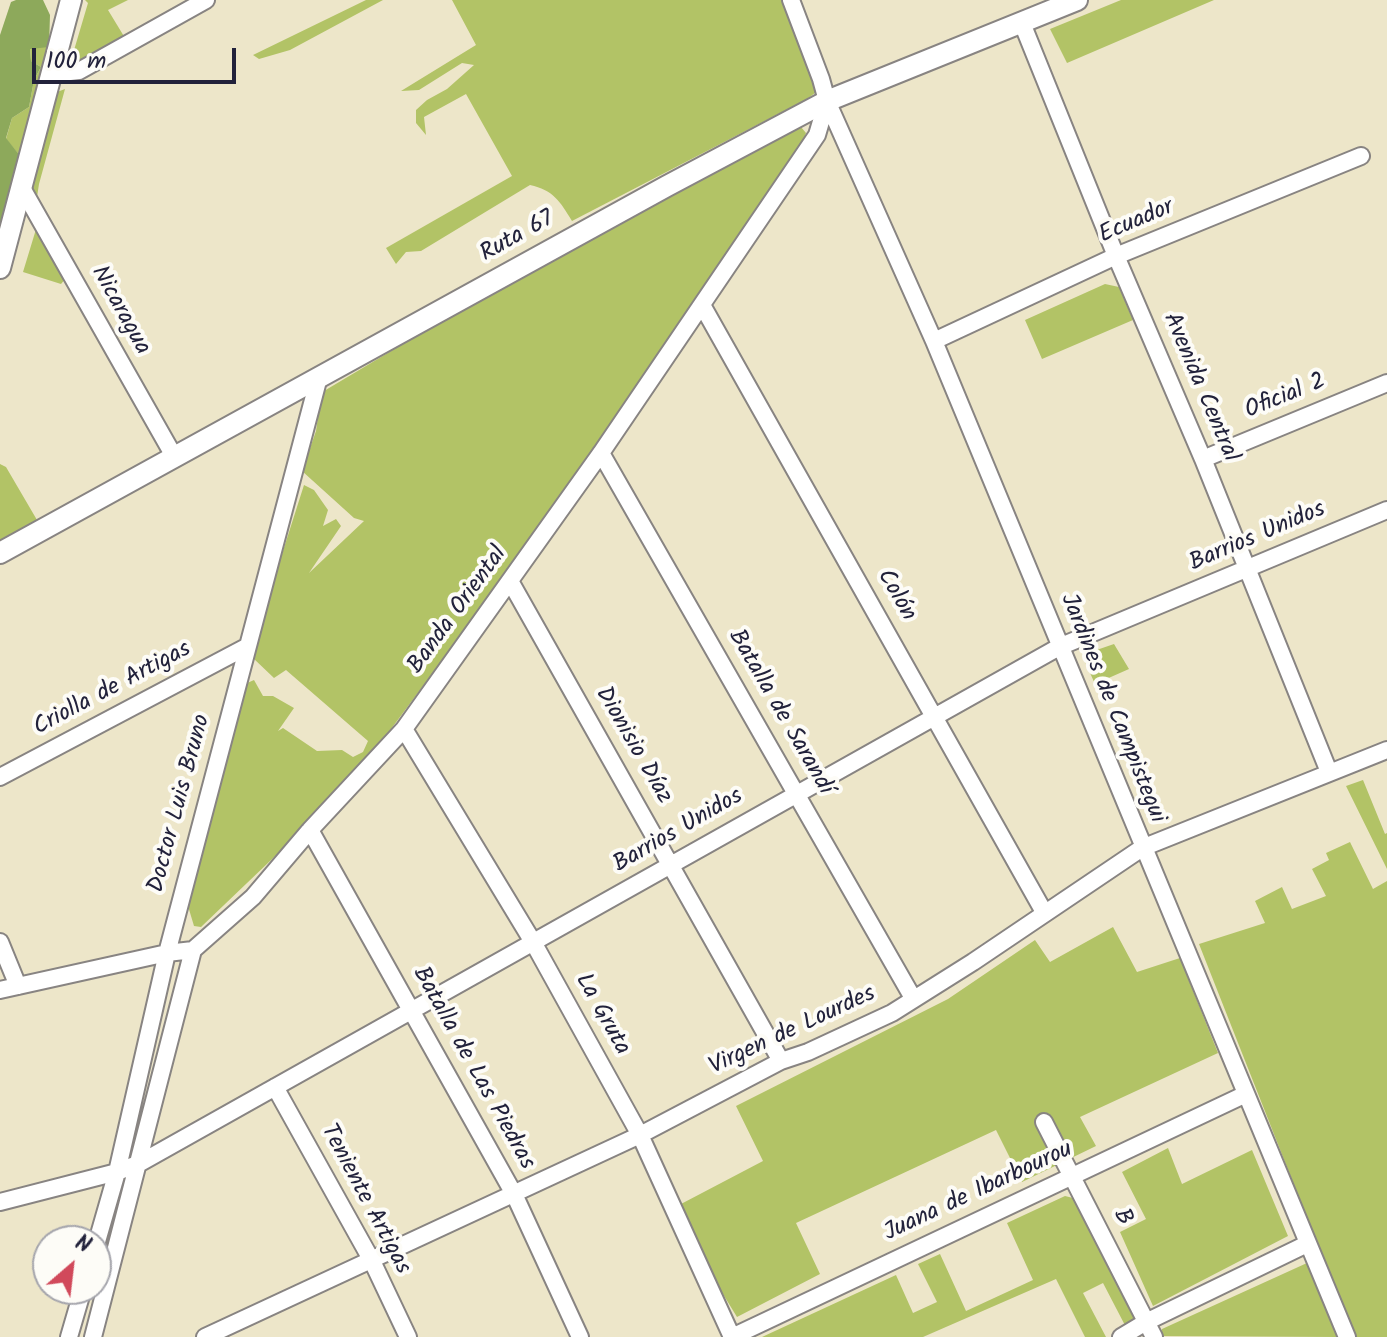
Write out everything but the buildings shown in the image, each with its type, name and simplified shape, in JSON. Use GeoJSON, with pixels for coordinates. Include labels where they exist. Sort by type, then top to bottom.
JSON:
{"type":"FeatureCollection","features":[{"type":"Feature","properties":{"kind":"street"},"geometry":{"type":"LineString","coordinates":[[0,268],[71,0]]}},
{"type":"Feature","properties":{"kind":"street"},"geometry":{"type":"LineString","coordinates":[[52,74],[79,71],[206,0]]}},
{"type":"Feature","properties":{"kind":"street","name":"Jardines de Campistegui"},"geometry":{"type":"LineString","coordinates":[[791,0],[827,101],[934,341],[1347,1337]]}},
{"type":"Feature","properties":{"kind":"street","name":"Ruta 67"},"geometry":{"type":"LineString","coordinates":[[0,553],[827,101],[1077,0]]}},
{"type":"Feature","properties":{"kind":"street","name":"Avenida Central"},"geometry":{"type":"LineString","coordinates":[[1022,23],[1329,772]]}},
{"type":"Feature","properties":{"kind":"street","name":"Banda Oriental"},"geometry":{"type":"LineString","coordinates":[[193,950],[253,897],[404,729],[601,453],[817,135],[827,101]]}},
{"type":"Feature","properties":{"kind":"street","name":"Ecuador"},"geometry":{"type":"LineString","coordinates":[[934,341],[1116,256],[1361,156]]}},
{"type":"Feature","properties":{"kind":"street","name":"Nicaragua"},"geometry":{"type":"LineString","coordinates":[[22,188],[175,458]]}},
{"type":"Feature","properties":{"kind":"street","name":"Colón"},"geometry":{"type":"LineString","coordinates":[[702,305],[1044,912]]}},
{"type":"Feature","properties":{"kind":"street","name":"Doctor Luis Bruno"},"geometry":{"type":"LineString","coordinates":[[102,1225],[117,1172],[167,953],[319,377]]}},
{"type":"Feature","properties":{"kind":"street","name":"Oficial 2"},"geometry":{"type":"LineString","coordinates":[[1203,459],[1387,383]]}},
{"type":"Feature","properties":{"kind":"street","name":"Batalla de Sarandí"},"geometry":{"type":"LineString","coordinates":[[601,453],[913,998]]}},
{"type":"Feature","properties":{"kind":"street","name":"Barrios Unidos"},"geometry":{"type":"LineString","coordinates":[[0,1202],[117,1172],[140,1163],[1059,647],[1387,510]]}},
{"type":"Feature","properties":{"kind":"street","name":"Dionisio Díaz"},"geometry":{"type":"LineString","coordinates":[[510,581],[781,1061]]}},
{"type":"Feature","properties":{"kind":"street","name":"Criolla de Artigas"},"geometry":{"type":"LineString","coordinates":[[0,777],[248,646]]}},
{"type":"Feature","properties":{"kind":"street","name":"La Gruta"},"geometry":{"type":"LineString","coordinates":[[404,729],[533,942],[640,1135],[732,1337]]}},
{"type":"Feature","properties":{"kind":"street","name":"Virgen de Lourdes"},"geometry":{"type":"LineString","coordinates":[[205,1337],[239,1330],[372,1261],[640,1135],[781,1061],[808,1052],[892,1013],[1142,848],[1387,750]]}},
{"type":"Feature","properties":{"kind":"street","name":"Batalla de Las Piedras"},"geometry":{"type":"LineString","coordinates":[[310,830],[514,1194],[580,1337]]}},
{"type":"Feature","properties":{"kind":"street"},"geometry":{"type":"LineString","coordinates":[[0,942],[18,986]]}},
{"type":"Feature","properties":{"kind":"street"},"geometry":{"type":"LineString","coordinates":[[0,990],[193,950],[93,1337]]}},
{"type":"Feature","properties":{"kind":"street","name":"Teniente Artigas"},"geometry":{"type":"LineString","coordinates":[[275,1087],[372,1261],[408,1337]]}},
{"type":"Feature","properties":{"kind":"street","name":"Juana de Ibarbourou"},"geometry":{"type":"LineString","coordinates":[[732,1337],[1246,1094]]}},
{"type":"Feature","properties":{"kind":"street","name":"B"},"geometry":{"type":"LineString","coordinates":[[1044,1122],[1150,1330]]}},
{"type":"Feature","properties":{"kind":"street"},"geometry":{"type":"LineString","coordinates":[[1121,1337],[1150,1330],[1307,1244]]}},
{"type":"Feature","properties":{"kind":"street"},"geometry":{"type":"LineString","coordinates":[[69,1337],[78,1305]]}},
{"type":"Feature","properties":{"kind":"green space"},"geometry":{"type":"Polygon","coordinates":[[[43,0],[50,15],[49,47],[30,49],[31,61],[41,67],[34,80],[29,107],[12,118],[6,138],[21,157],[0,238],[0,35],[11,2],[43,0]]]}},
{"type":"Feature","properties":{"kind":"green space"},"geometry":{"type":"Polygon","coordinates":[[[85,0],[128,0],[108,10],[125,38],[78,65],[72,57],[88,3],[85,0]]]}},
{"type":"Feature","properties":{"kind":"green space"},"geometry":{"type":"Polygon","coordinates":[[[366,0],[383,0],[290,50],[259,59],[253,55],[366,0]]]}},
{"type":"Feature","properties":{"kind":"green space"},"geometry":{"type":"Polygon","coordinates":[[[452,0],[782,0],[817,85],[815,93],[807,99],[572,221],[555,197],[530,185],[421,251],[406,252],[396,264],[386,248],[512,176],[466,94],[424,117],[426,135],[416,123],[416,110],[447,89],[474,65],[462,63],[419,90],[401,91],[476,45],[452,0]]]}},
{"type":"Feature","properties":{"kind":"green space"},"geometry":{"type":"Polygon","coordinates":[[[1121,0],[1214,0],[1067,63],[1050,29],[1121,0]]]}},
{"type":"Feature","properties":{"kind":"green space"},"geometry":{"type":"Polygon","coordinates":[[[47,46],[21,157],[6,139],[12,118],[29,107],[34,80],[41,67],[31,61],[30,48],[47,46]]]}},
{"type":"Feature","properties":{"kind":"green space"},"geometry":{"type":"Polygon","coordinates":[[[65,89],[35,198],[31,182],[57,92],[65,89]]]}},
{"type":"Feature","properties":{"kind":"green space"},"geometry":{"type":"Polygon","coordinates":[[[801,127],[806,133],[800,149],[666,341],[594,456],[391,729],[292,840],[201,927],[194,926],[188,906],[202,838],[245,684],[254,680],[263,696],[273,696],[294,708],[278,731],[283,728],[317,751],[342,750],[353,757],[363,752],[368,741],[286,670],[274,678],[253,658],[304,485],[314,490],[328,510],[323,526],[336,519],[341,526],[309,573],[364,521],[354,518],[302,471],[316,431],[324,391],[470,304],[801,127]]]}},
{"type":"Feature","properties":{"kind":"green space"},"geometry":{"type":"Polygon","coordinates":[[[37,226],[66,278],[61,284],[23,272],[37,226]]]}},
{"type":"Feature","properties":{"kind":"green space"},"geometry":{"type":"Polygon","coordinates":[[[1105,284],[1119,287],[1133,320],[1042,359],[1025,320],[1105,284]]]}},
{"type":"Feature","properties":{"kind":"green space"},"geometry":{"type":"Polygon","coordinates":[[[0,464],[6,467],[37,520],[0,540],[0,464]]]}},
{"type":"Feature","properties":{"kind":"green space"},"geometry":{"type":"Polygon","coordinates":[[[1114,644],[1129,669],[1095,684],[1082,655],[1114,644]]]}},
{"type":"Feature","properties":{"kind":"green space"},"geometry":{"type":"Polygon","coordinates":[[[1363,780],[1387,833],[1387,869],[1346,786],[1363,780]]]}},
{"type":"Feature","properties":{"kind":"green space"},"geometry":{"type":"Polygon","coordinates":[[[1350,842],[1373,889],[1387,881],[1387,1337],[1354,1337],[1199,944],[1265,923],[1255,901],[1282,887],[1292,909],[1326,896],[1312,869],[1329,860],[1326,853],[1350,842]]]}},
{"type":"Feature","properties":{"kind":"green space"},"geometry":{"type":"Polygon","coordinates":[[[1113,927],[1137,972],[1180,958],[1218,1053],[1080,1117],[1096,1146],[1022,1182],[996,1130],[796,1223],[820,1274],[737,1317],[718,1286],[681,1204],[763,1161],[736,1106],[948,999],[1035,940],[1050,962],[1113,927]]]}},
{"type":"Feature","properties":{"kind":"green space"},"geometry":{"type":"Polygon","coordinates":[[[1168,1148],[1182,1184],[1252,1150],[1288,1236],[1153,1306],[1120,1232],[1146,1219],[1122,1172],[1168,1148]]]}},
{"type":"Feature","properties":{"kind":"green space"},"geometry":{"type":"Polygon","coordinates":[[[1065,1196],[1073,1198],[1079,1206],[1137,1319],[1129,1333],[1103,1283],[1083,1293],[1106,1337],[1085,1337],[1056,1279],[923,1337],[762,1337],[896,1275],[913,1313],[937,1302],[918,1264],[940,1254],[966,1311],[1033,1280],[1007,1223],[1065,1196]]]}},
{"type":"Feature","properties":{"kind":"green space"},"geometry":{"type":"Polygon","coordinates":[[[1307,1263],[1338,1337],[1161,1336],[1162,1329],[1307,1263]]]}}]}
